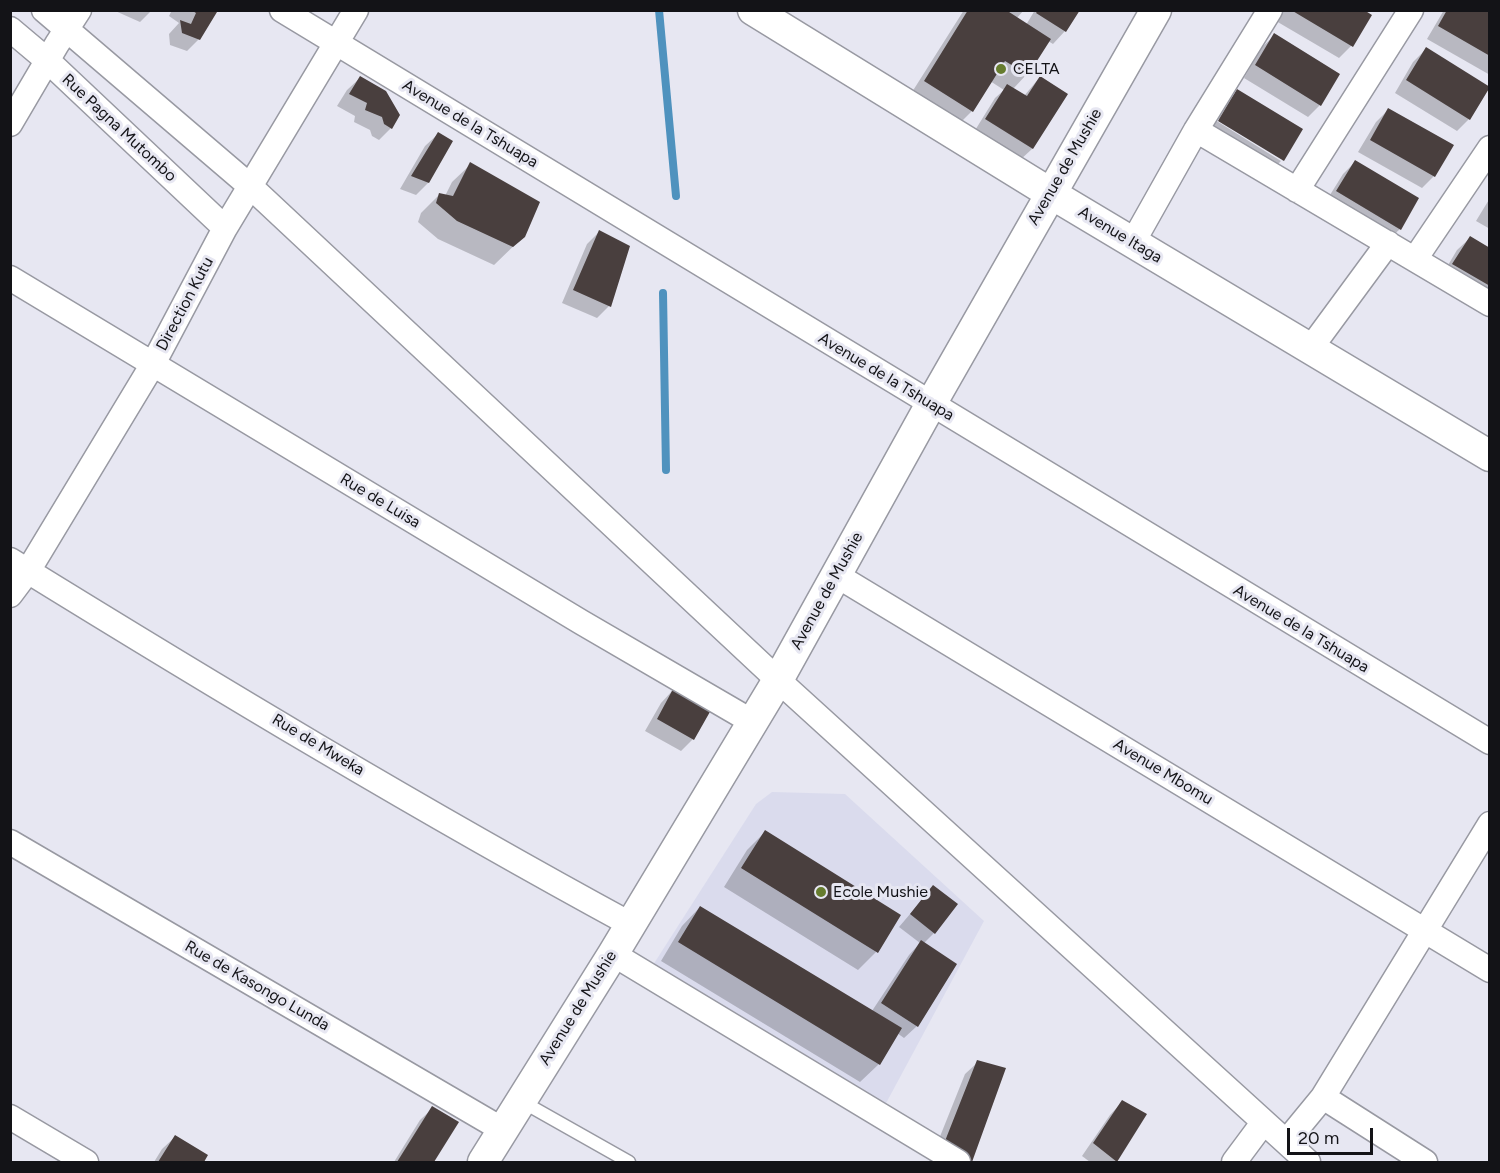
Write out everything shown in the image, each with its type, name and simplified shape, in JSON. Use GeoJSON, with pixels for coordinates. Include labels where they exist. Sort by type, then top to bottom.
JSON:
{"type":"FeatureCollection","features":[{"type":"Feature","properties":{"kind":"street"},"geometry":{"type":"LineString","coordinates":[[44,10],[251,187],[778,680],[1308,1162]]}},
{"type":"Feature","properties":{"kind":"street"},"geometry":{"type":"LineString","coordinates":[[10,124],[79,10]]}},
{"type":"Feature","properties":{"kind":"street","name":"Avenue de la Tshuapa"},"geometry":{"type":"LineString","coordinates":[[282,10],[1490,742]]}},
{"type":"Feature","properties":{"kind":"street","name":"Direction Kutu"},"geometry":{"type":"LineString","coordinates":[[10,595],[19,565],[153,364],[225,228],[356,10]]}},
{"type":"Feature","properties":{"kind":"street","name":"Avenue Itaga"},"geometry":{"type":"LineString","coordinates":[[753,10],[1050,193],[1489,454]]}},
{"type":"Feature","properties":{"kind":"street","name":"Avenue de Mushie"},"geometry":{"type":"LineString","coordinates":[[483,1162],[613,954],[778,680],[1050,193],[1156,10]]}},
{"type":"Feature","properties":{"kind":"street"},"geometry":{"type":"LineString","coordinates":[[1133,242],[1196,130],[1270,10]]}},
{"type":"Feature","properties":{"kind":"street"},"geometry":{"type":"LineString","coordinates":[[1297,190],[1411,10]]}},
{"type":"Feature","properties":{"kind":"street","name":"Rue Pagna Mutombo"},"geometry":{"type":"LineString","coordinates":[[10,29],[48,61],[225,228]]}},
{"type":"Feature","properties":{"kind":"street"},"geometry":{"type":"LineString","coordinates":[[1196,130],[1490,304]]}},
{"type":"Feature","properties":{"kind":"street"},"geometry":{"type":"LineString","coordinates":[[1414,259],[1490,148]]}},
{"type":"Feature","properties":{"kind":"street"},"geometry":{"type":"LineString","coordinates":[[1310,349],[1388,243]]}},
{"type":"Feature","properties":{"kind":"street","name":"Rue de Luisa"},"geometry":{"type":"LineString","coordinates":[[10,278],[632,652],[752,721]]}},
{"type":"Feature","properties":{"kind":"street","name":"Rue de Mweka"},"geometry":{"type":"LineString","coordinates":[[19,565],[496,850],[630,924]]}},
{"type":"Feature","properties":{"kind":"street","name":"Avenue Mbomu"},"geometry":{"type":"LineString","coordinates":[[836,575],[1490,970]]}},
{"type":"Feature","properties":{"kind":"street"},"geometry":{"type":"LineString","coordinates":[[1286,1142],[1323,1097],[1490,824]]}},
{"type":"Feature","properties":{"kind":"street","name":"Rue de Kasongo Lunda"},"geometry":{"type":"LineString","coordinates":[[10,842],[503,1130]]}},
{"type":"Feature","properties":{"kind":"street"},"geometry":{"type":"LineString","coordinates":[[613,954],[955,1162]]}},
{"type":"Feature","properties":{"kind":"street"},"geometry":{"type":"LineString","coordinates":[[1323,1097],[1425,1162]]}},
{"type":"Feature","properties":{"kind":"street"},"geometry":{"type":"LineString","coordinates":[[10,1117],[86,1162]]}},
{"type":"Feature","properties":{"kind":"street"},"geometry":{"type":"LineString","coordinates":[[1234,1162],[1263,1123]]}},
{"type":"Feature","properties":{"kind":"lane"},"geometry":{"type":"LineString","coordinates":[[520,1100],[629,1162]]}},
{"type":"Feature","properties":{"kind":"shaded area"},"geometry":{"type":"Polygon","coordinates":[[[772,792],[845,794],[984,921],[884,1107],[653,965],[756,804],[772,792]]]}},
{"type":"Feature","properties":{"kind":"building"},"geometry":{"type":"Polygon","coordinates":[[[191,10],[217,12],[200,40],[182,33],[180,20],[191,24],[196,13],[191,10]]]}},
{"type":"Feature","properties":{"kind":"building"},"geometry":{"type":"Polygon","coordinates":[[[968,10],[1006,10],[1051,39],[1028,75],[1005,61],[973,112],[924,81],[968,10]]]}},
{"type":"Feature","properties":{"kind":"building"},"geometry":{"type":"Polygon","coordinates":[[[1038,10],[1080,10],[1066,32],[1036,13],[1038,10]]]}},
{"type":"Feature","properties":{"kind":"building"},"geometry":{"type":"Polygon","coordinates":[[[1291,10],[1364,10],[1372,15],[1353,47],[1291,10]]]}},
{"type":"Feature","properties":{"kind":"building"},"geometry":{"type":"Polygon","coordinates":[[[1447,10],[1487,10],[1490,12],[1490,56],[1438,26],[1447,10]]]}},
{"type":"Feature","properties":{"kind":"building"},"geometry":{"type":"Polygon","coordinates":[[[1274,33],[1340,74],[1321,106],[1255,65],[1274,33]]]}},
{"type":"Feature","properties":{"kind":"building"},"geometry":{"type":"Polygon","coordinates":[[[1426,47],[1490,87],[1470,120],[1406,80],[1426,47]]]}},
{"type":"Feature","properties":{"kind":"building"},"geometry":{"type":"Polygon","coordinates":[[[360,76],[386,91],[400,115],[392,129],[384,124],[382,117],[365,110],[367,103],[349,94],[360,76]]]}},
{"type":"Feature","properties":{"kind":"building"},"geometry":{"type":"Polygon","coordinates":[[[1040,76],[1068,94],[1033,149],[985,119],[1007,84],[1027,96],[1040,76]]]}},
{"type":"Feature","properties":{"kind":"building"},"geometry":{"type":"Polygon","coordinates":[[[1237,89],[1303,129],[1284,161],[1218,121],[1237,89]]]}},
{"type":"Feature","properties":{"kind":"building"},"geometry":{"type":"Polygon","coordinates":[[[1388,108],[1454,145],[1435,177],[1370,140],[1388,108]]]}},
{"type":"Feature","properties":{"kind":"building"},"geometry":{"type":"Polygon","coordinates":[[[438,132],[453,141],[429,183],[411,176],[438,132]]]}},
{"type":"Feature","properties":{"kind":"building"},"geometry":{"type":"Polygon","coordinates":[[[1355,160],[1419,198],[1401,230],[1336,191],[1355,160]]]}},
{"type":"Feature","properties":{"kind":"building"},"geometry":{"type":"Polygon","coordinates":[[[470,162],[540,202],[525,237],[513,247],[457,221],[436,203],[439,193],[453,196],[470,162]]]}},
{"type":"Feature","properties":{"kind":"building"},"geometry":{"type":"Polygon","coordinates":[[[599,230],[630,246],[611,307],[573,290],[599,230]]]}},
{"type":"Feature","properties":{"kind":"building"},"geometry":{"type":"Polygon","coordinates":[[[1470,236],[1490,248],[1490,286],[1452,264],[1470,236]]]}},
{"type":"Feature","properties":{"kind":"building"},"geometry":{"type":"Polygon","coordinates":[[[673,689],[711,710],[694,740],[657,719],[673,689]]]}},
{"type":"Feature","properties":{"kind":"building","name":"Ecole Mushie"},"geometry":{"type":"Polygon","coordinates":[[[765,830],[901,915],[878,953],[741,868],[765,830]]]}},
{"type":"Feature","properties":{"kind":"building"},"geometry":{"type":"Polygon","coordinates":[[[933,885],[958,904],[935,934],[910,914],[933,885]]]}},
{"type":"Feature","properties":{"kind":"building"},"geometry":{"type":"Polygon","coordinates":[[[700,906],[902,1028],[880,1065],[678,942],[700,906]]]}},
{"type":"Feature","properties":{"kind":"building"},"geometry":{"type":"Polygon","coordinates":[[[921,940],[957,964],[918,1027],[881,1003],[921,940]]]}},
{"type":"Feature","properties":{"kind":"building"},"geometry":{"type":"Polygon","coordinates":[[[977,1060],[1006,1068],[972,1162],[962,1162],[945,1141],[977,1060]]]}},
{"type":"Feature","properties":{"kind":"building"},"geometry":{"type":"Polygon","coordinates":[[[1122,1100],[1147,1114],[1117,1162],[1093,1143],[1122,1100]]]}},
{"type":"Feature","properties":{"kind":"building"},"geometry":{"type":"Polygon","coordinates":[[[432,1106],[459,1122],[434,1162],[397,1162],[432,1106]]]}},
{"type":"Feature","properties":{"kind":"building"},"geometry":{"type":"Polygon","coordinates":[[[175,1135],[208,1155],[204,1162],[158,1162],[175,1135]]]}},
{"type":"Feature","properties":{"kind":"waterway"},"geometry":{"type":"LineString","coordinates":[[659,10],[676,196]]}},
{"type":"Feature","properties":{"kind":"waterway"},"geometry":{"type":"LineString","coordinates":[[663,293],[666,470]]}},
{"type":"Feature","properties":{"kind":"place","name":"CELTA"},"geometry":{"type":"Point","coordinates":[1001,69]}},
{"type":"Feature","properties":{"kind":"place","name":"Ecole Mushie"},"geometry":{"type":"Point","coordinates":[821,892]}}]}
